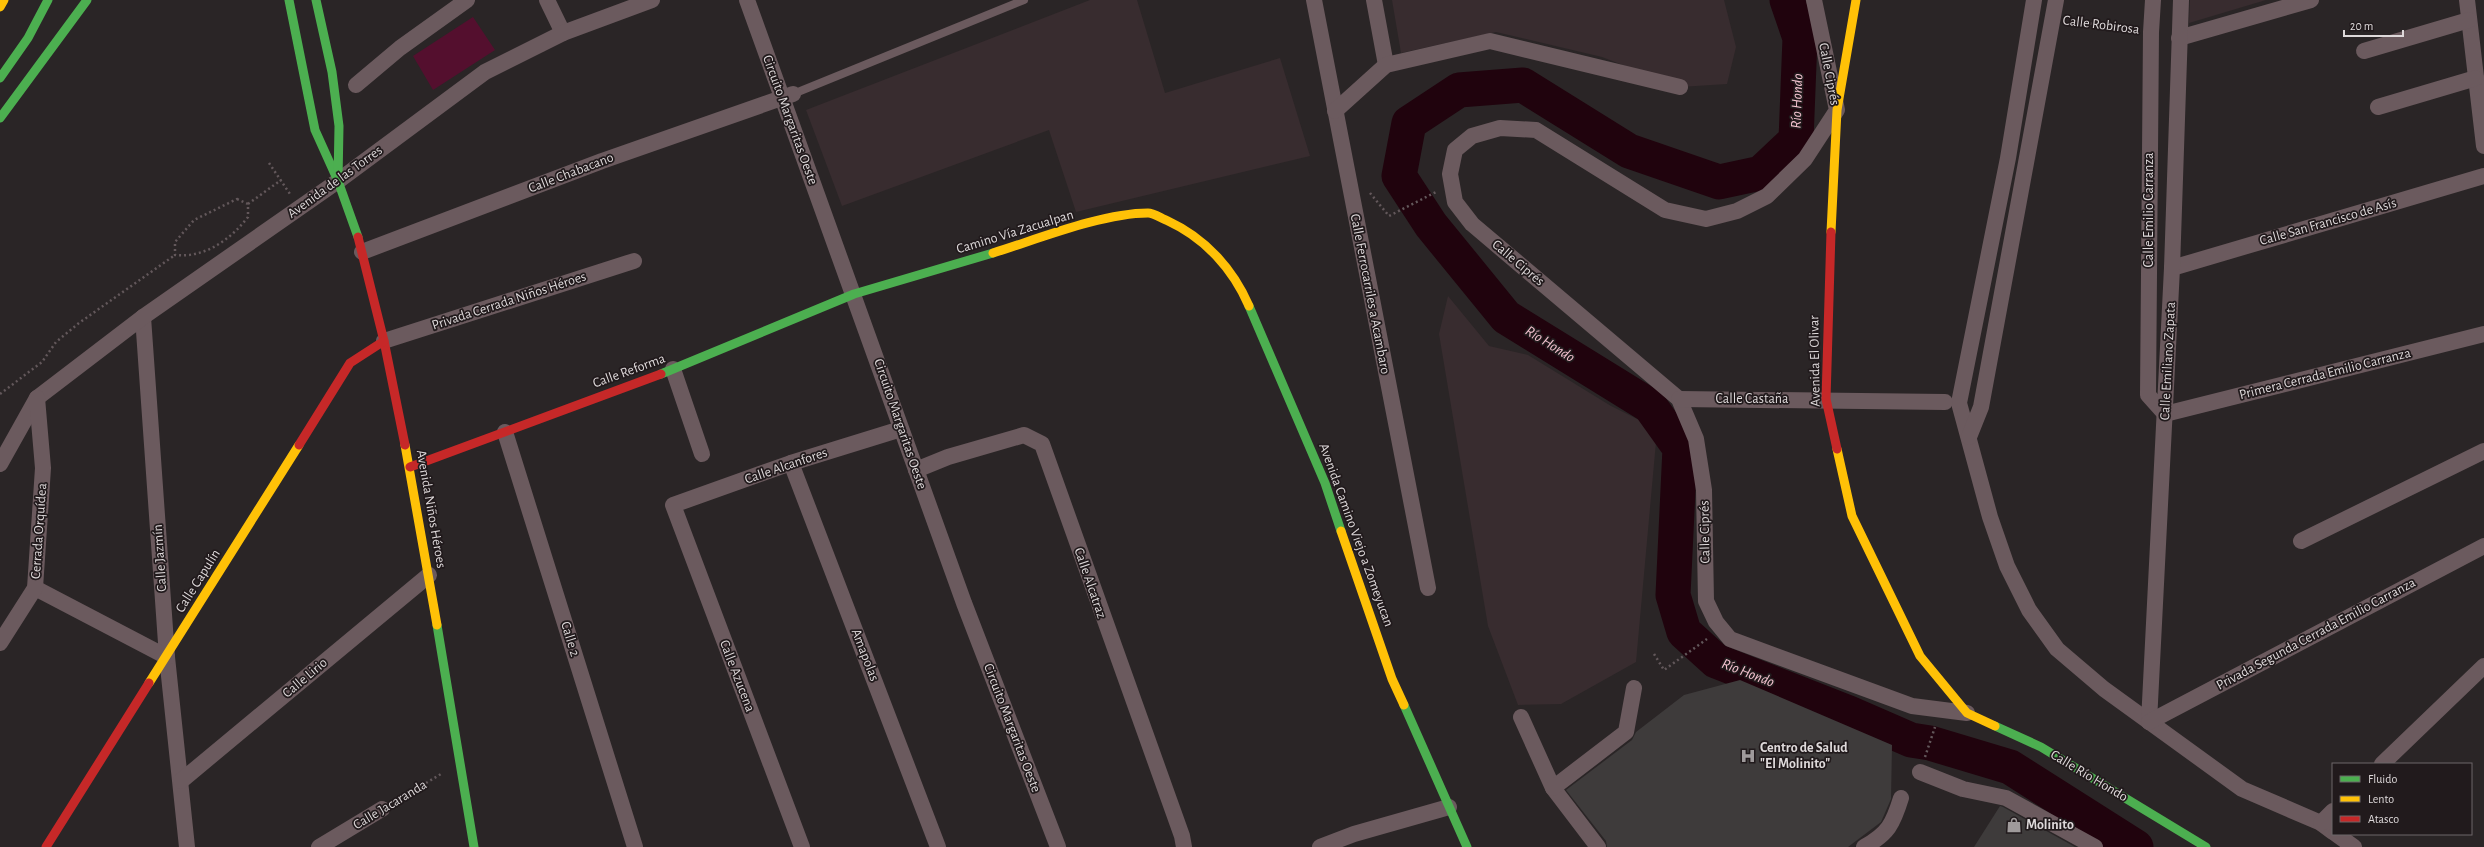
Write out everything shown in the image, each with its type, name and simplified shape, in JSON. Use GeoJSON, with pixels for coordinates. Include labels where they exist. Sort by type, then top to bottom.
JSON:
{"type":"FeatureCollection","features":[{"type":"Feature","properties":{"kind":"main road"},"geometry":{"type":"LineString","coordinates":[[0,7],[4,0]]}},
{"type":"Feature","properties":{"kind":"main road"},"geometry":{"type":"LineString","coordinates":[[0,78],[28,38],[48,0]]}},
{"type":"Feature","properties":{"kind":"main road"},"geometry":{"type":"LineString","coordinates":[[60,37],[80,0]]}},
{"type":"Feature","properties":{"kind":"main road"},"geometry":{"type":"LineString","coordinates":[[0,118],[87,0]]}},
{"type":"Feature","properties":{"kind":"main road"},"geometry":{"type":"LineString","coordinates":[[289,0],[315,130],[338,180]]}},
{"type":"Feature","properties":{"kind":"main road"},"geometry":{"type":"LineString","coordinates":[[316,0],[332,72],[339,126],[338,180]]}},
{"type":"Feature","properties":{"kind":"main road","name":"Avenida El Olivar"},"geometry":{"type":"LineString","coordinates":[[1856,0],[1837,110],[1828,292],[1826,399],[1852,516],[1920,656],[1967,713]]}},
{"type":"Feature","properties":{"kind":"main road","name":"Avenida Niños Héroes"},"geometry":{"type":"LineString","coordinates":[[338,180],[362,252],[384,341],[410,467],[474,847]]}},
{"type":"Feature","properties":{"kind":"main road","name":"Camino Vía Zacualpan"},"geometry":{"type":"LineString","coordinates":[[854,294],[1110,218],[1150,213],[1183,228]]}},
{"type":"Feature","properties":{"kind":"main road","name":"Avenida Camino Viejo a Zomeyucan"},"geometry":{"type":"LineString","coordinates":[[1183,228],[1218,256],[1241,288],[1325,483],[1392,679],[1467,847]]}},
{"type":"Feature","properties":{"kind":"main road","name":"Calle Reforma"},"geometry":{"type":"LineString","coordinates":[[410,467],[674,369],[854,294]]}},
{"type":"Feature","properties":{"kind":"main road","name":"Calle Capulín"},"geometry":{"type":"LineString","coordinates":[[46,847],[167,657],[350,363],[384,341]]}},
{"type":"Feature","properties":{"kind":"main road","name":"Calle Río Hondo"},"geometry":{"type":"LineString","coordinates":[[1967,713],[2041,747],[2206,847]]}},
{"type":"Feature","properties":{"kind":"street"},"geometry":{"type":"LineString","coordinates":[[356,85],[400,48],[467,0]]}},
{"type":"Feature","properties":{"kind":"street"},"geometry":{"type":"LineString","coordinates":[[547,0],[563,33]]}},
{"type":"Feature","properties":{"kind":"street","name":"Avenida de las Torres"},"geometry":{"type":"LineString","coordinates":[[37,398],[143,317],[299,208],[485,72],[563,33],[652,0]]}},
{"type":"Feature","properties":{"kind":"street","name":"Circuito Margaritas Oeste"},"geometry":{"type":"LineString","coordinates":[[747,0],[787,96],[901,429],[964,603],[1058,847]]}},
{"type":"Feature","properties":{"kind":"street","name":"Calle Ferrocarriles a Acambaro"},"geometry":{"type":"LineString","coordinates":[[1314,0],[1428,588]]}},
{"type":"Feature","properties":{"kind":"street"},"geometry":{"type":"LineString","coordinates":[[1374,0],[1386,65]]}},
{"type":"Feature","properties":{"kind":"street","name":"Calle Ciprés"},"geometry":{"type":"LineString","coordinates":[[1814,0],[1837,110],[1805,159],[1767,196],[1737,211],[1706,219],[1665,210],[1536,130],[1500,128],[1472,136],[1455,150],[1450,174],[1455,202],[1472,224],[1679,399],[1696,439],[1704,490],[1706,601],[1716,622],[1730,639],[1912,706],[1967,713]]}},
{"type":"Feature","properties":{"kind":"street"},"geometry":{"type":"LineString","coordinates":[[2034,0],[2008,158],[1959,403],[1990,517],[2007,566],[2029,610],[2057,649],[2104,689],[2242,789],[2327,827],[2332,814]]}},
{"type":"Feature","properties":{"kind":"street"},"geometry":{"type":"LineString","coordinates":[[1969,436],[1981,408],[2056,0]]}},
{"type":"Feature","properties":{"kind":"street","name":"Calle Emilio Carranza"},"geometry":{"type":"LineString","coordinates":[[2153,0],[2151,32],[2148,395],[2165,414]]}},
{"type":"Feature","properties":{"kind":"street","name":"Calle Emiliano Zapata"},"geometry":{"type":"LineString","coordinates":[[2149,722],[2172,268],[2180,0]]}},
{"type":"Feature","properties":{"kind":"street"},"geometry":{"type":"LineString","coordinates":[[2179,38],[2311,0]]}},
{"type":"Feature","properties":{"kind":"street"},"geometry":{"type":"LineString","coordinates":[[2467,0],[2484,146]]}},
{"type":"Feature","properties":{"kind":"street"},"geometry":{"type":"LineString","coordinates":[[2364,51],[2469,20]]}},
{"type":"Feature","properties":{"kind":"street"},"geometry":{"type":"LineString","coordinates":[[1335,111],[1386,65],[1490,40],[1680,87]]}},
{"type":"Feature","properties":{"kind":"street"},"geometry":{"type":"LineString","coordinates":[[2378,107],[2476,78]]}},
{"type":"Feature","properties":{"kind":"street","name":"Calle Chabacano"},"geometry":{"type":"LineString","coordinates":[[362,252],[602,161],[787,96]]}},
{"type":"Feature","properties":{"kind":"street","name":"Calle San Francisco de Asís"},"geometry":{"type":"LineString","coordinates":[[2172,268],[2484,176]]}},
{"type":"Feature","properties":{"kind":"street","name":"Privada Cerrada Niños Héroes"},"geometry":{"type":"LineString","coordinates":[[384,341],[634,261]]}},
{"type":"Feature","properties":{"kind":"street","name":"Calle Jazmín"},"geometry":{"type":"LineString","coordinates":[[143,317],[167,657],[187,847]]}},
{"type":"Feature","properties":{"kind":"street","name":"Primera Cerrada Emilio Carranza"},"geometry":{"type":"LineString","coordinates":[[2165,414],[2484,334]]}},
{"type":"Feature","properties":{"kind":"street"},"geometry":{"type":"LineString","coordinates":[[674,369],[702,454]]}},
{"type":"Feature","properties":{"kind":"street"},"geometry":{"type":"LineString","coordinates":[[0,464],[37,398]]}},
{"type":"Feature","properties":{"kind":"street","name":"Cerrada Orquídea"},"geometry":{"type":"LineString","coordinates":[[37,398],[43,468],[35,588],[167,657]]}},
{"type":"Feature","properties":{"kind":"street","name":"Calle Castaña"},"geometry":{"type":"LineString","coordinates":[[1679,399],[1826,399],[1945,402]]}},
{"type":"Feature","properties":{"kind":"street","name":"Calle Alcanfores"},"geometry":{"type":"LineString","coordinates":[[673,505],[791,463],[901,429]]}},
{"type":"Feature","properties":{"kind":"street","name":"Calle 2"},"geometry":{"type":"LineString","coordinates":[[505,432],[635,847]]}},
{"type":"Feature","properties":{"kind":"street","name":"Calle Alcatraz"},"geometry":{"type":"LineString","coordinates":[[916,470],[948,457],[1024,435],[1042,444],[1179,828],[1184,847]]}},
{"type":"Feature","properties":{"kind":"street"},"geometry":{"type":"LineString","coordinates":[[2301,541],[2484,451]]}},
{"type":"Feature","properties":{"kind":"street","name":"Amapolas"},"geometry":{"type":"LineString","coordinates":[[791,463],[938,847]]}},
{"type":"Feature","properties":{"kind":"street","name":"Calle Azucena"},"geometry":{"type":"LineString","coordinates":[[673,505],[802,847]]}},
{"type":"Feature","properties":{"kind":"street","name":"Privada Segunda Cerrada Emilio Carranza"},"geometry":{"type":"LineString","coordinates":[[2149,722],[2484,546]]}},
{"type":"Feature","properties":{"kind":"street","name":"Calle Lirio"},"geometry":{"type":"LineString","coordinates":[[181,781],[429,575]]}},
{"type":"Feature","properties":{"kind":"street"},"geometry":{"type":"LineString","coordinates":[[0,643],[35,588]]}},
{"type":"Feature","properties":{"kind":"street"},"geometry":{"type":"LineString","coordinates":[[2383,763],[2484,666]]}},
{"type":"Feature","properties":{"kind":"street"},"geometry":{"type":"LineString","coordinates":[[1553,788],[1626,732],[1634,688]]}},
{"type":"Feature","properties":{"kind":"street"},"geometry":{"type":"LineString","coordinates":[[1521,717],[1553,788],[1598,847]]}},
{"type":"Feature","properties":{"kind":"street"},"geometry":{"type":"LineString","coordinates":[[1921,768],[1963,789],[2006,798],[2095,847]]}},
{"type":"Feature","properties":{"kind":"street"},"geometry":{"type":"LineString","coordinates":[[1864,847],[1882,837],[1895,817],[1901,798]]}},
{"type":"Feature","properties":{"kind":"street"},"geometry":{"type":"LineString","coordinates":[[1320,847],[1354,834],[1449,807]]}},
{"type":"Feature","properties":{"kind":"street","name":"Calle Jacaranda"},"geometry":{"type":"LineString","coordinates":[[319,847],[382,809]]}},
{"type":"Feature","properties":{"kind":"street"},"geometry":{"type":"LineString","coordinates":[[2337,835],[2354,847]]}},
{"type":"Feature","properties":{"kind":"lane"},"geometry":{"type":"LineString","coordinates":[[787,96],[1024,0]]}},
{"type":"Feature","properties":{"kind":"path","name":"Calle Robirosa"},"geometry":{"type":"LineString","coordinates":[[2052,19],[2151,32]]}},
{"type":"Feature","properties":{"kind":"path"},"geometry":{"type":"LineString","coordinates":[[269,163],[299,208]]}},
{"type":"Feature","properties":{"kind":"path"},"geometry":{"type":"LineString","coordinates":[[248,204],[281,180]]}},
{"type":"Feature","properties":{"kind":"path"},"geometry":{"type":"LineString","coordinates":[[1389,216],[1428,196]]}},
{"type":"Feature","properties":{"kind":"path"},"geometry":{"type":"LineString","coordinates":[[175,255],[175,242],[194,220],[237,199],[248,204]]}},
{"type":"Feature","properties":{"kind":"path"},"geometry":{"type":"LineString","coordinates":[[0,394],[27,375],[42,362],[56,342],[79,323],[175,255],[196,255],[220,244],[248,217],[248,204]]}},
{"type":"Feature","properties":{"kind":"path"},"geometry":{"type":"LineString","coordinates":[[1654,654],[1664,670],[1711,636]]}},
{"type":"Feature","properties":{"kind":"path"},"geometry":{"type":"LineString","coordinates":[[1921,768],[1937,723]]}},
{"type":"Feature","properties":{"kind":"path","name":"Calle Jacaranda"},"geometry":{"type":"LineString","coordinates":[[382,809],[460,762]]}},
{"type":"Feature","properties":{"kind":"shaded area"},"geometry":{"type":"Polygon","coordinates":[[[1090,0],[1137,0],[1165,93],[1280,58],[1310,156],[1076,212],[1049,130],[842,206],[806,110],[1090,0]]]}},
{"type":"Feature","properties":{"kind":"shaded area"},"geometry":{"type":"Polygon","coordinates":[[[1392,0],[1724,0],[1736,47],[1727,84],[1680,87],[1602,57],[1496,32],[1401,53],[1392,0]]]}},
{"type":"Feature","properties":{"kind":"shaded area"},"geometry":{"type":"Polygon","coordinates":[[[2190,0],[2266,0],[2189,23],[2190,0]]]}},
{"type":"Feature","properties":{"kind":"shaded area"},"geometry":{"type":"Polygon","coordinates":[[[473,17],[495,50],[433,90],[413,56],[473,17]]]}},
{"type":"Feature","properties":{"kind":"shaded area"},"geometry":{"type":"Polygon","coordinates":[[[1448,296],[1489,346],[1528,355],[1611,406],[1639,420],[1656,442],[1636,662],[1561,704],[1518,705],[1488,626],[1439,334],[1448,296]]]}},
{"type":"Feature","properties":{"kind":"building","name":"Centro de Salud \"El Molinito\""},"geometry":{"type":"Polygon","coordinates":[[[1740,680],[1892,745],[1891,799],[1881,822],[1848,847],[1607,847],[1606,841],[1566,790],[1632,740],[1636,732],[1684,695],[1740,680]]]}},
{"type":"Feature","properties":{"kind":"building","name":"Molinito"},"geometry":{"type":"Polygon","coordinates":[[[2000,806],[2003,807],[2075,847],[1974,847],[2000,806]]]}},
{"type":"Feature","properties":{"kind":"waterway","name":"Río Hondo"},"geometry":{"type":"LineString","coordinates":[[1787,0],[1800,38],[1796,140],[1761,173],[1719,182],[1629,151],[1523,85],[1459,90],[1409,123],[1399,176],[1431,225],[1506,317],[1650,406],[1680,448],[1673,595],[1684,632],[1716,661],[1849,713],[1911,740],[1930,743],[2010,767],[2136,847]]}},
{"type":"Feature","properties":{"kind":"traffic: fast"},"geometry":{"type":"LineString","coordinates":[[0,78],[28,38],[48,0]]}},
{"type":"Feature","properties":{"kind":"traffic: fast"},"geometry":{"type":"LineString","coordinates":[[0,118],[87,0]]}},
{"type":"Feature","properties":{"kind":"traffic: fast"},"geometry":{"type":"LineString","coordinates":[[289,0],[315,130],[338,181],[358,237]]}},
{"type":"Feature","properties":{"kind":"traffic: fast"},"geometry":{"type":"LineString","coordinates":[[316,0],[332,72],[339,126],[338,181]]}},
{"type":"Feature","properties":{"kind":"traffic: fast"},"geometry":{"type":"LineString","coordinates":[[661,374],[854,294],[993,253]]}},
{"type":"Feature","properties":{"kind":"traffic: fast"},"geometry":{"type":"LineString","coordinates":[[1249,306],[1325,483],[1341,531]]}},
{"type":"Feature","properties":{"kind":"traffic: fast"},"geometry":{"type":"LineString","coordinates":[[437,625],[474,847]]}},
{"type":"Feature","properties":{"kind":"traffic: fast"},"geometry":{"type":"LineString","coordinates":[[1404,705],[1467,847]]}},
{"type":"Feature","properties":{"kind":"traffic: fast"},"geometry":{"type":"LineString","coordinates":[[1995,726],[2041,747],[2206,847]]}},
{"type":"Feature","properties":{"kind":"traffic: slow"},"geometry":{"type":"LineString","coordinates":[[0,7],[4,0]]}},
{"type":"Feature","properties":{"kind":"traffic: slow"},"geometry":{"type":"LineString","coordinates":[[1831,232],[1837,110],[1856,0]]}},
{"type":"Feature","properties":{"kind":"traffic: slow"},"geometry":{"type":"LineString","coordinates":[[993,253],[1091,222],[1130,214],[1150,213],[1181,228],[1206,246],[1226,267],[1249,306]]}},
{"type":"Feature","properties":{"kind":"traffic: slow"},"geometry":{"type":"LineString","coordinates":[[149,683],[299,445]]}},
{"type":"Feature","properties":{"kind":"traffic: slow"},"geometry":{"type":"LineString","coordinates":[[405,445],[437,625]]}},
{"type":"Feature","properties":{"kind":"traffic: slow"},"geometry":{"type":"LineString","coordinates":[[1837,449],[1852,516],[1920,656],[1967,713],[1995,726]]}},
{"type":"Feature","properties":{"kind":"traffic: slow"},"geometry":{"type":"LineString","coordinates":[[1341,531],[1392,679],[1404,705]]}},
{"type":"Feature","properties":{"kind":"traffic: jam"},"geometry":{"type":"LineString","coordinates":[[1831,232],[1826,399],[1837,449]]}},
{"type":"Feature","properties":{"kind":"traffic: jam"},"geometry":{"type":"LineString","coordinates":[[358,237],[384,341],[405,445]]}},
{"type":"Feature","properties":{"kind":"traffic: jam"},"geometry":{"type":"LineString","coordinates":[[299,445],[350,363],[384,341]]}},
{"type":"Feature","properties":{"kind":"traffic: jam"},"geometry":{"type":"LineString","coordinates":[[410,467],[661,374]]}},
{"type":"Feature","properties":{"kind":"traffic: jam"},"geometry":{"type":"LineString","coordinates":[[46,847],[149,683]]}},
{"type":"Feature","properties":{"kind":"place","name":"Centro de Salud \"El Molinito\""},"geometry":{"type":"Point","coordinates":[1748,756]}},
{"type":"Feature","properties":{"kind":"place","name":"Molinito"},"geometry":{"type":"Point","coordinates":[2014,825]}}]}
